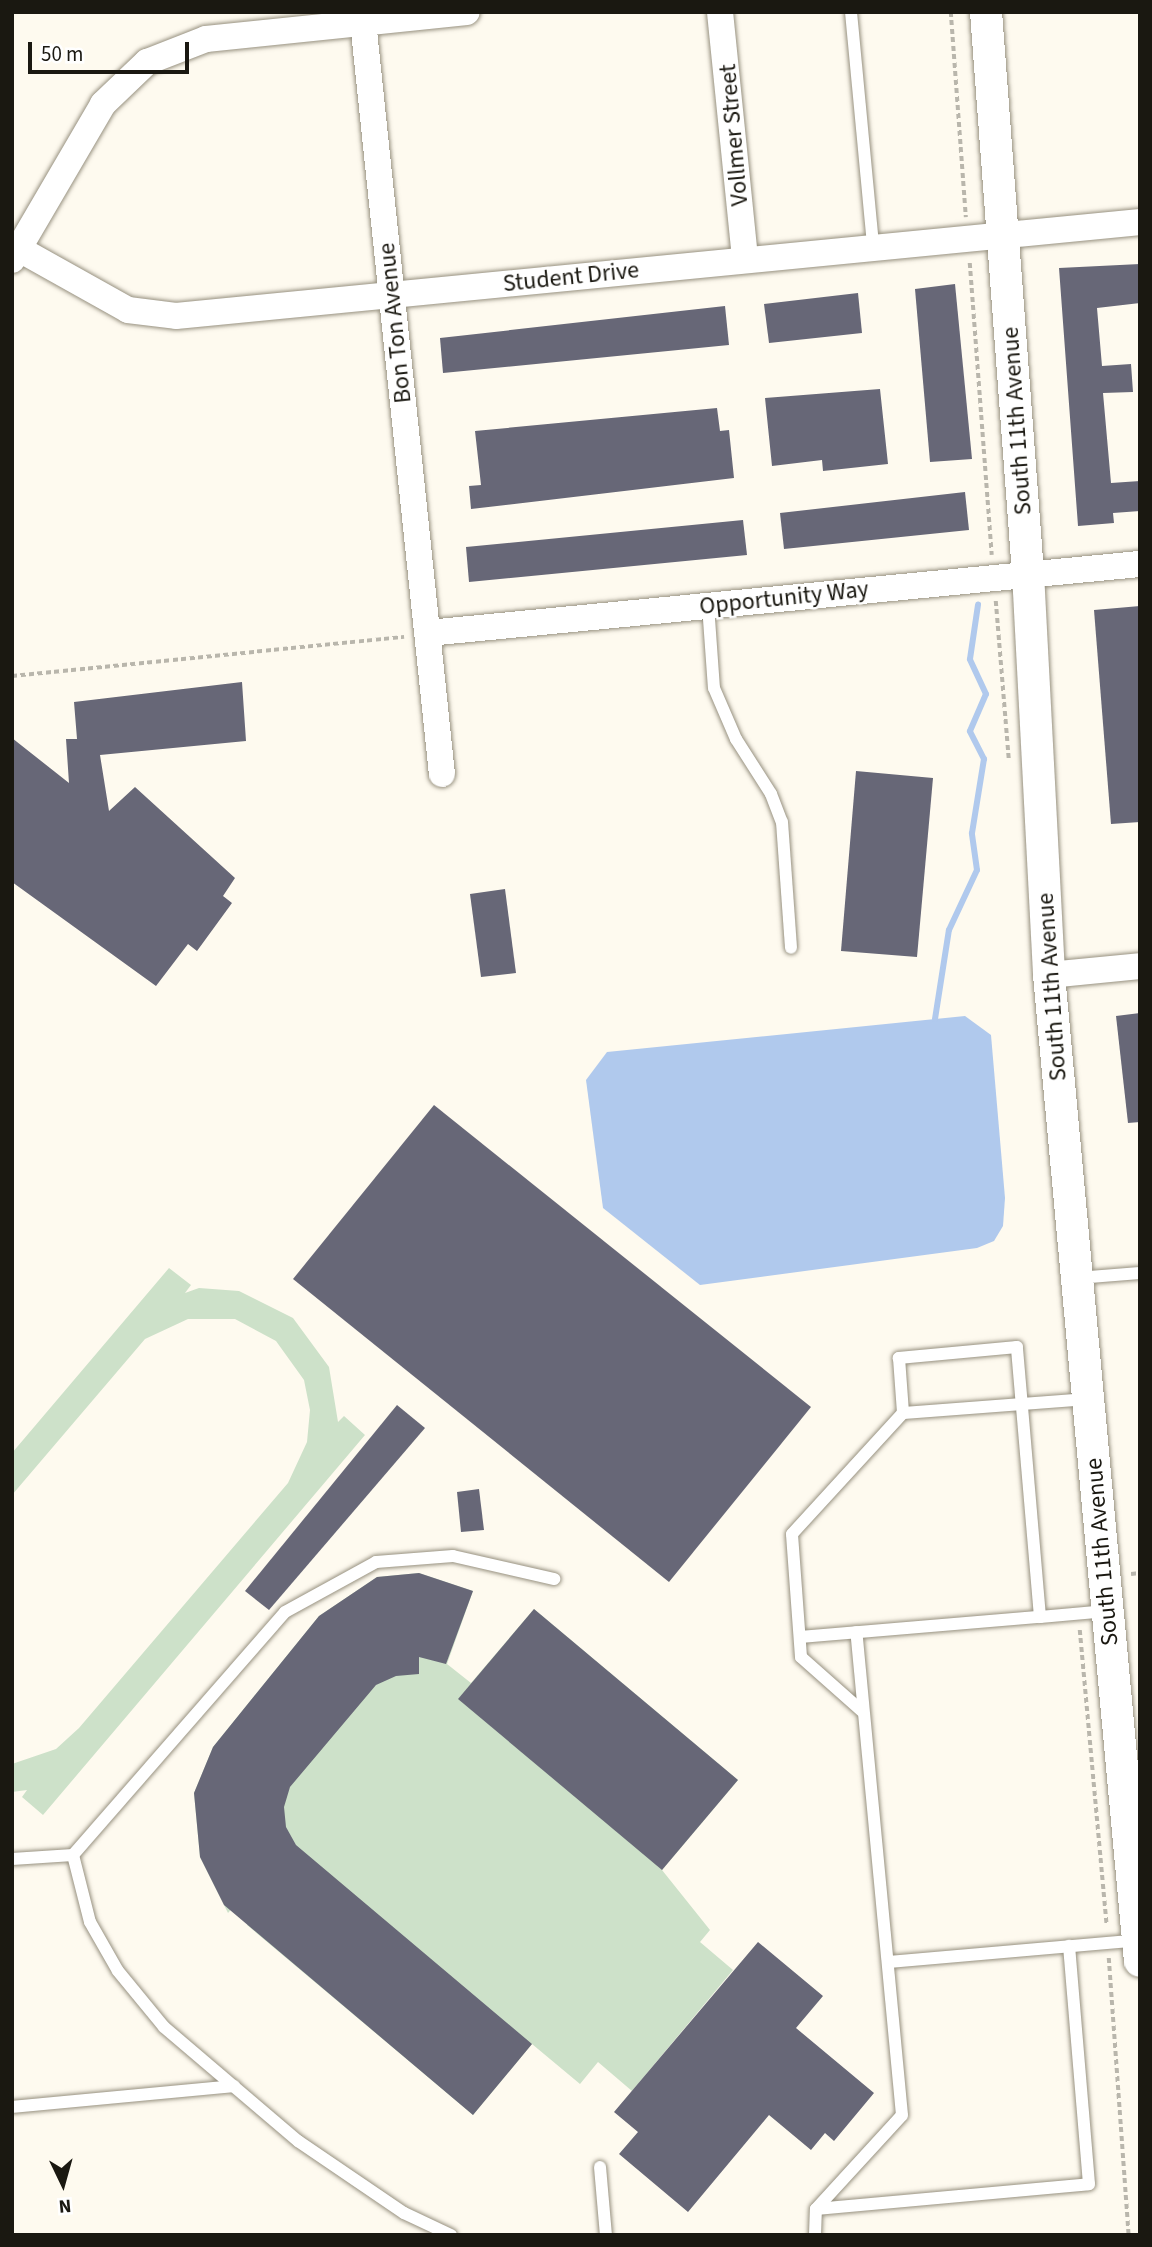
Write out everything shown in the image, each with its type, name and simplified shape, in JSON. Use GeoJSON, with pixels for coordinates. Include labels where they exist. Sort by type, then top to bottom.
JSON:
{"type":"FeatureCollection","features":[{"type":"Feature","properties":{"kind":"street"},"geometry":{"type":"LineString","coordinates":[[15,254],[103,104],[147,62],[206,39],[362,17],[467,12]]}},
{"type":"Feature","properties":{"kind":"street","name":"Vollmer Street"},"geometry":{"type":"LineString","coordinates":[[720,12],[745,259]]}},
{"type":"Feature","properties":{"kind":"street","name":"South 11th Avenue"},"geometry":{"type":"LineString","coordinates":[[986,12],[1028,573],[1049,975],[1139,1947]]}},
{"type":"Feature","properties":{"kind":"street","name":"Bon Ton Avenue"},"geometry":{"type":"LineString","coordinates":[[362,17],[442,774]]}},
{"type":"Feature","properties":{"kind":"street","name":"Student Drive"},"geometry":{"type":"LineString","coordinates":[[15,254],[103,299],[150,316],[392,296],[1003,233],[1140,222]]}},
{"type":"Feature","properties":{"kind":"street","name":"Opportunity Way"},"geometry":{"type":"LineString","coordinates":[[428,633],[1140,564]]}},
{"type":"Feature","properties":{"kind":"street"},"geometry":{"type":"LineString","coordinates":[[1049,975],[1140,967]]}},
{"type":"Feature","properties":{"kind":"lane"},"geometry":{"type":"LineString","coordinates":[[851,12],[873,246]]}},
{"type":"Feature","properties":{"kind":"lane"},"geometry":{"type":"LineString","coordinates":[[708,605],[714,688],[736,739],[771,794],[782,822],[791,948]]}},
{"type":"Feature","properties":{"kind":"lane"},"geometry":{"type":"LineString","coordinates":[[1077,1278],[1140,1273]]}},
{"type":"Feature","properties":{"kind":"lane"},"geometry":{"type":"LineString","coordinates":[[903,1413],[898,1358],[1017,1347],[1040,1616]]}},
{"type":"Feature","properties":{"kind":"lane"},"geometry":{"type":"LineString","coordinates":[[863,1712],[801,1657],[792,1534],[903,1413],[1088,1399]]}},
{"type":"Feature","properties":{"kind":"lane"},"geometry":{"type":"LineString","coordinates":[[12,1859],[73,1855],[285,1612],[376,1562],[453,1556],[554,1579]]}},
{"type":"Feature","properties":{"kind":"lane"},"geometry":{"type":"LineString","coordinates":[[800,1637],[1108,1611]]}},
{"type":"Feature","properties":{"kind":"lane"},"geometry":{"type":"LineString","coordinates":[[815,2235],[816,2209],[902,2115],[856,1632]]}},
{"type":"Feature","properties":{"kind":"lane"},"geometry":{"type":"LineString","coordinates":[[73,1855],[90,1922],[118,1971],[164,2027],[298,2141],[404,2213],[451,2235]]}},
{"type":"Feature","properties":{"kind":"lane"},"geometry":{"type":"LineString","coordinates":[[889,1962],[1069,1945],[1139,1947]]}},
{"type":"Feature","properties":{"kind":"lane"},"geometry":{"type":"LineString","coordinates":[[816,2209],[1089,2184],[1069,1945]]}},
{"type":"Feature","properties":{"kind":"lane"},"geometry":{"type":"LineString","coordinates":[[12,2107],[234,2086]]}},
{"type":"Feature","properties":{"kind":"lane"},"geometry":{"type":"LineString","coordinates":[[600,2167],[606,2235]]}},
{"type":"Feature","properties":{"kind":"path"},"geometry":{"type":"LineString","coordinates":[[951,12],[994,577]]}},
{"type":"Feature","properties":{"kind":"path"},"geometry":{"type":"LineString","coordinates":[[12,676],[356,644],[428,633]]}},
{"type":"Feature","properties":{"kind":"green space"},"geometry":{"type":"Polygon","coordinates":[[[169,1268],[191,1285],[185,1293],[199,1288],[239,1291],[293,1318],[329,1367],[338,1422],[344,1416],[365,1435],[43,1815],[22,1797],[27,1790],[12,1792],[12,1764],[56,1749],[79,1728],[288,1483],[307,1442],[310,1410],[304,1380],[276,1341],[235,1319],[188,1319],[145,1339],[12,1495],[12,1453],[169,1268]]]}},
{"type":"Feature","properties":{"kind":"green space"},"geometry":{"type":"Polygon","coordinates":[[[419,1573],[473,1591],[447,1664],[471,1683],[534,1609],[738,1780],[662,1870],[710,1930],[700,1942],[733,1970],[632,2091],[598,2062],[580,2084],[532,2044],[473,2115],[247,1925],[289,1876],[273,1862],[228,1913],[200,1857],[194,1793],[213,1747],[319,1616],[377,1577],[419,1573]]]}},
{"type":"Feature","properties":{"kind":"water"},"geometry":{"type":"Polygon","coordinates":[[[965,1016],[991,1035],[1005,1198],[1003,1226],[994,1241],[977,1248],[700,1285],[603,1208],[586,1080],[607,1052],[965,1016]]]}},
{"type":"Feature","properties":{"kind":"building"},"geometry":{"type":"Polygon","coordinates":[[[1140,264],[1140,303],[1097,308],[1102,366],[1131,364],[1133,392],[1103,393],[1111,483],[1140,481],[1140,511],[1113,513],[1114,523],[1078,526],[1059,268],[1140,264]]]}},
{"type":"Feature","properties":{"kind":"building"},"geometry":{"type":"Polygon","coordinates":[[[955,284],[972,459],[930,462],[915,289],[955,284]]]}},
{"type":"Feature","properties":{"kind":"building"},"geometry":{"type":"Polygon","coordinates":[[[858,293],[862,333],[769,343],[764,304],[858,293]]]}},
{"type":"Feature","properties":{"kind":"building"},"geometry":{"type":"Polygon","coordinates":[[[725,306],[729,345],[443,373],[440,338],[725,306]]]}},
{"type":"Feature","properties":{"kind":"building"},"geometry":{"type":"Polygon","coordinates":[[[880,389],[888,464],[823,471],[822,460],[772,466],[765,398],[880,389]]]}},
{"type":"Feature","properties":{"kind":"building"},"geometry":{"type":"Polygon","coordinates":[[[717,408],[720,431],[729,430],[734,478],[471,509],[469,486],[481,485],[475,431],[717,408]]]}},
{"type":"Feature","properties":{"kind":"building"},"geometry":{"type":"Polygon","coordinates":[[[965,492],[969,530],[784,549],[780,513],[965,492]]]}},
{"type":"Feature","properties":{"kind":"building"},"geometry":{"type":"Polygon","coordinates":[[[743,520],[747,555],[469,582],[466,547],[743,520]]]}},
{"type":"Feature","properties":{"kind":"building"},"geometry":{"type":"Polygon","coordinates":[[[1140,606],[1140,822],[1111,824],[1094,610],[1140,606]]]}},
{"type":"Feature","properties":{"kind":"building"},"geometry":{"type":"Polygon","coordinates":[[[242,682],[246,741],[100,755],[109,811],[135,787],[235,878],[223,896],[232,903],[197,951],[188,944],[156,986],[12,882],[12,738],[69,783],[66,739],[77,739],[74,702],[242,682]]]}},
{"type":"Feature","properties":{"kind":"building"},"geometry":{"type":"Polygon","coordinates":[[[856,771],[933,778],[917,957],[841,951],[856,771]]]}},
{"type":"Feature","properties":{"kind":"building"},"geometry":{"type":"Polygon","coordinates":[[[505,889],[516,973],[481,977],[470,894],[505,889]]]}},
{"type":"Feature","properties":{"kind":"building"},"geometry":{"type":"Polygon","coordinates":[[[1140,1013],[1140,1122],[1128,1123],[1116,1016],[1140,1013]]]}},
{"type":"Feature","properties":{"kind":"building"},"geometry":{"type":"Polygon","coordinates":[[[434,1105],[811,1407],[669,1582],[293,1279],[434,1105]]]}},
{"type":"Feature","properties":{"kind":"building"},"geometry":{"type":"Polygon","coordinates":[[[397,1405],[425,1428],[269,1610],[245,1591],[397,1405]]]}},
{"type":"Feature","properties":{"kind":"building"},"geometry":{"type":"Polygon","coordinates":[[[479,1489],[484,1530],[461,1532],[457,1492],[479,1489]]]}},
{"type":"Feature","properties":{"kind":"building"},"geometry":{"type":"Polygon","coordinates":[[[419,1573],[473,1591],[446,1664],[419,1657],[419,1674],[396,1676],[376,1685],[290,1787],[284,1807],[286,1827],[296,1845],[532,2044],[473,2115],[224,1905],[200,1857],[194,1793],[213,1747],[319,1616],[377,1577],[419,1573]]]}},
{"type":"Feature","properties":{"kind":"building"},"geometry":{"type":"Polygon","coordinates":[[[534,1609],[738,1780],[662,1870],[458,1699],[534,1609]]]}},
{"type":"Feature","properties":{"kind":"building"},"geometry":{"type":"Polygon","coordinates":[[[758,1942],[823,1996],[796,2028],[874,2093],[834,2141],[825,2133],[811,2150],[769,2115],[688,2212],[619,2154],[638,2132],[614,2112],[758,1942]]]}},
{"type":"Feature","properties":{"kind":"waterway"},"geometry":{"type":"LineString","coordinates":[[935,1019],[949,930],[977,870],[972,833],[984,759],[970,731],[986,694],[970,659],[978,605]]}}]}
